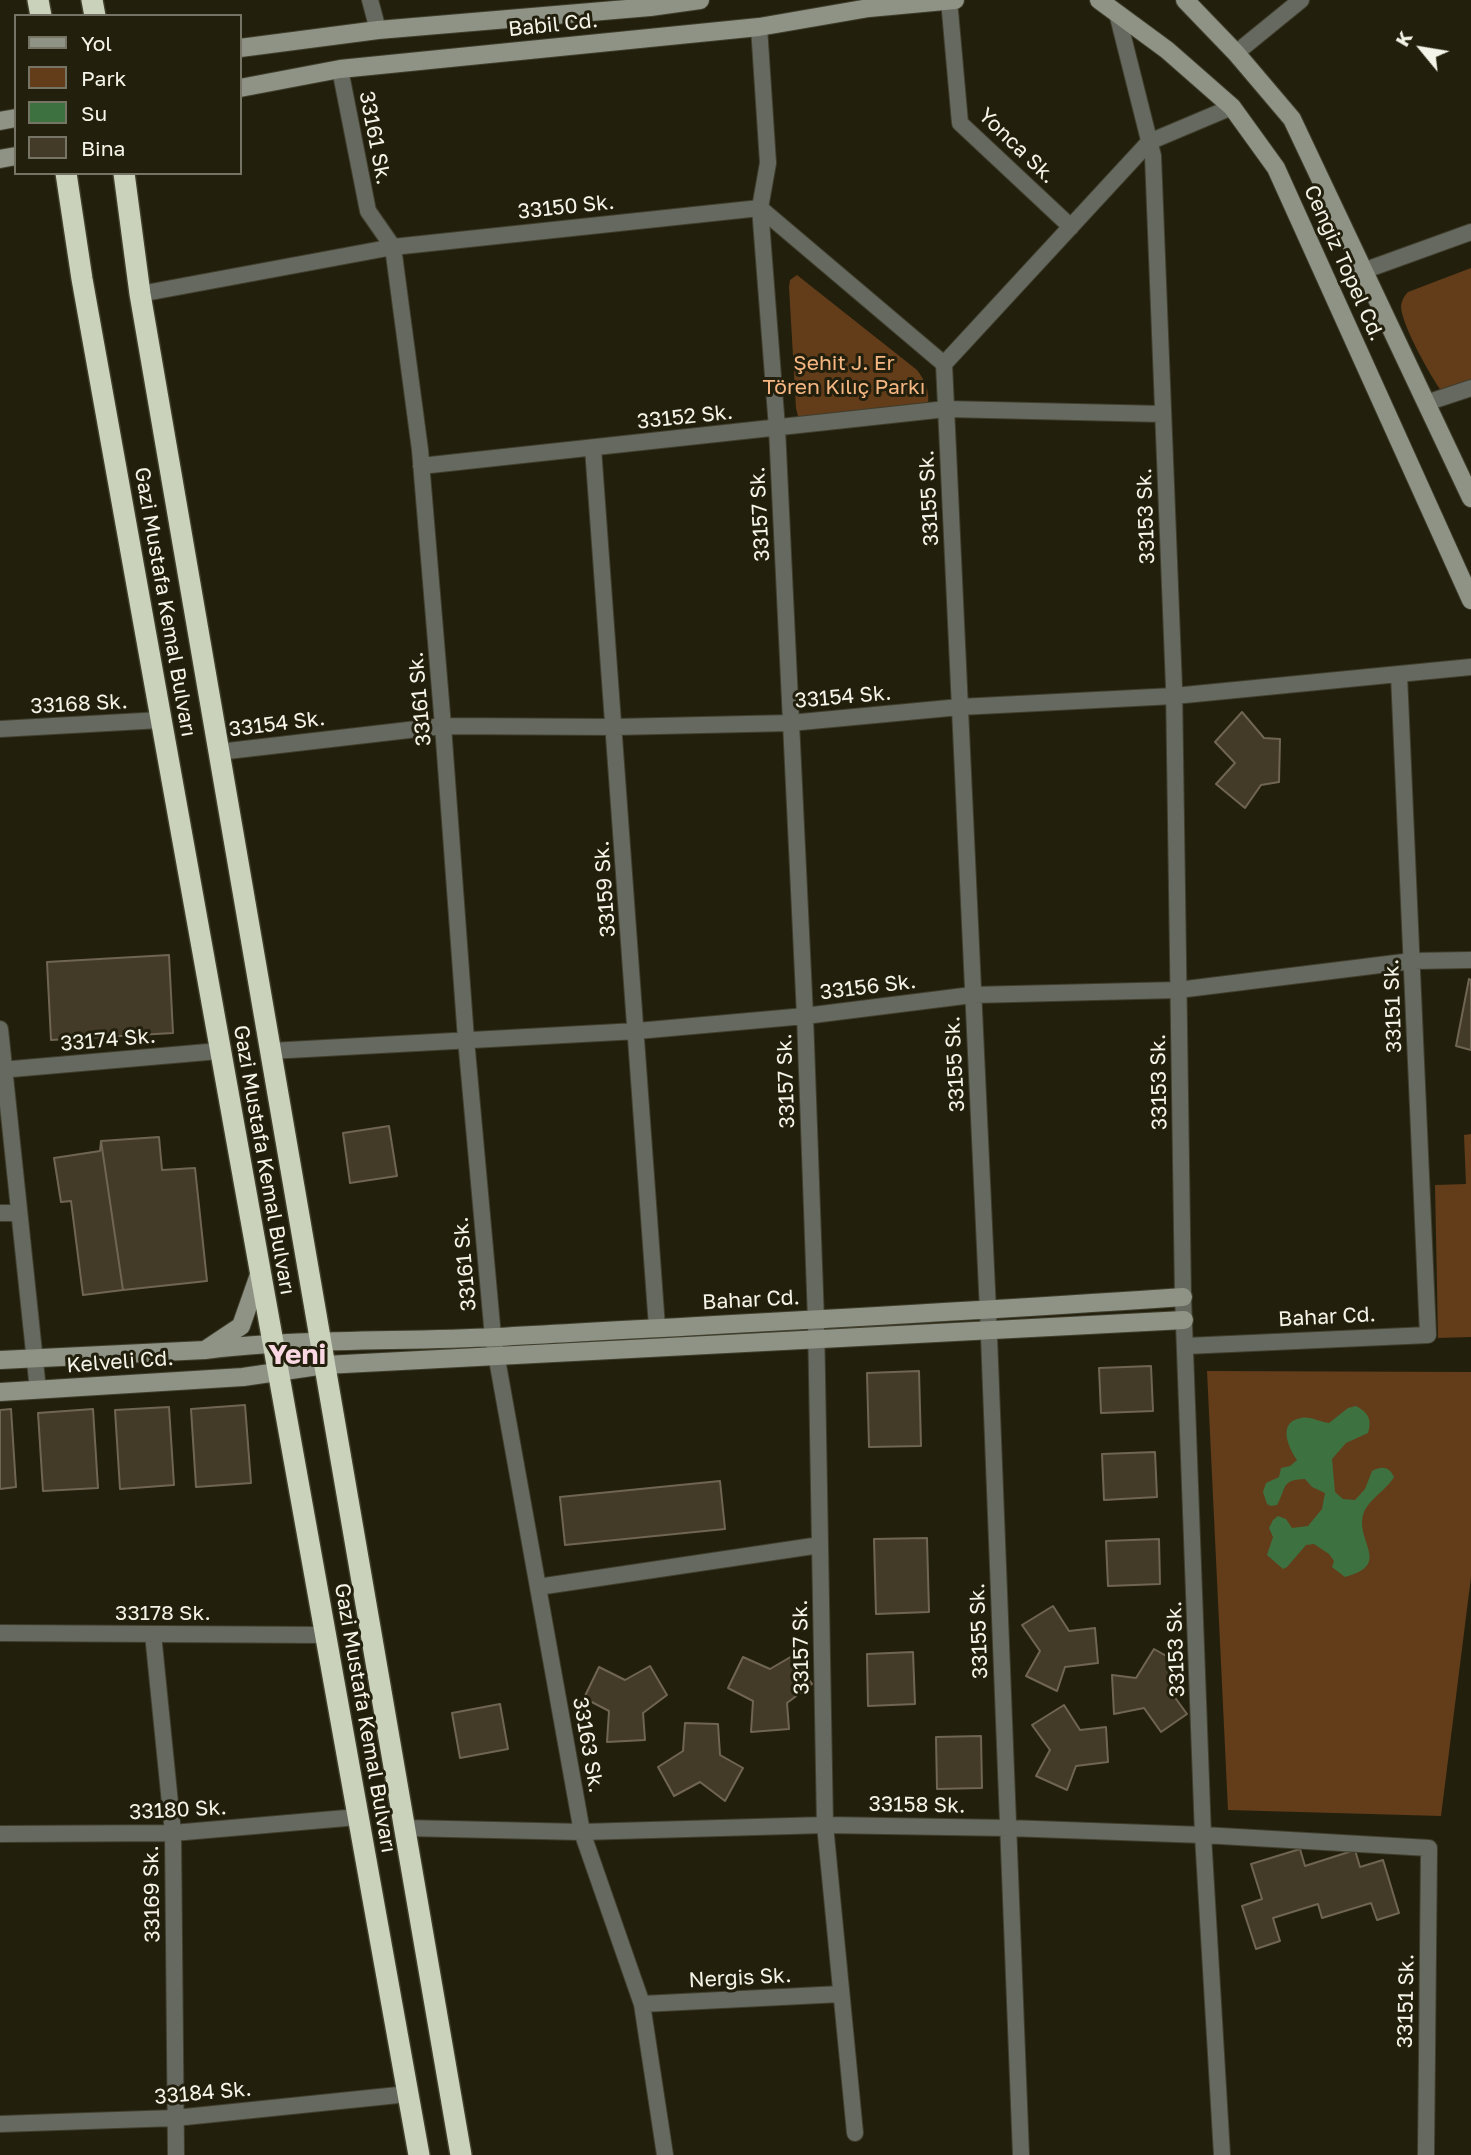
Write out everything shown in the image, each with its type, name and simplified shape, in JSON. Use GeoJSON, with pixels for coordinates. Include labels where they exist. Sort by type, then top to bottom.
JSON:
{"type":"FeatureCollection","features":[{"type":"Feature","properties":{"kind":"highway","name":"Gazi Mustafa Kemal Bulvarı"},"geometry":{"type":"LineString","coordinates":[[66,175],[82,279],[219,1051],[419,2155]]}},
{"type":"Feature","properties":{"kind":"highway","name":"Gazi Mustafa Kemal Bulvarı"},"geometry":{"type":"LineString","coordinates":[[124,175],[140,295],[461,2155]]}},
{"type":"Feature","properties":{"kind":"street"},"geometry":{"type":"LineString","coordinates":[[370,0],[377,30]]}},
{"type":"Feature","properties":{"kind":"street","name":"Babil Cd."},"geometry":{"type":"LineString","coordinates":[[242,48],[377,30],[700,0]]}},
{"type":"Feature","properties":{"kind":"street","name":"Yonca Sk."},"geometry":{"type":"LineString","coordinates":[[949,0],[960,123],[1071,227]]}},
{"type":"Feature","properties":{"kind":"street","name":"Babil Cd."},"geometry":{"type":"LineString","coordinates":[[242,88],[340,69],[759,27],[869,8],[955,0]]}},
{"type":"Feature","properties":{"kind":"street","name":"Cengiz Topel Cd."},"geometry":{"type":"LineString","coordinates":[[1099,0],[1167,50],[1232,107],[1276,168],[1471,600]]}},
{"type":"Feature","properties":{"kind":"street","name":"Cengiz Topel Cd."},"geometry":{"type":"LineString","coordinates":[[1185,0],[1236,53],[1292,119],[1471,498]]}},
{"type":"Feature","properties":{"kind":"street"},"geometry":{"type":"LineString","coordinates":[[1236,53],[1301,0]]}},
{"type":"Feature","properties":{"kind":"street","name":"33153 Sk."},"geometry":{"type":"LineString","coordinates":[[1117,13],[1153,156],[1174,696],[1184,1320],[1203,1835],[1222,2155]]}},
{"type":"Feature","properties":{"kind":"street","name":"33157 Sk."},"geometry":{"type":"LineString","coordinates":[[759,27],[768,163],[760,208],[777,428],[805,1016],[816,1320],[825,1825],[855,2133]]}},
{"type":"Feature","properties":{"kind":"street","name":"33161 Sk."},"geometry":{"type":"LineString","coordinates":[[340,69],[368,211],[393,247],[421,466],[466,1039],[493,1337]]}},
{"type":"Feature","properties":{"kind":"street"},"geometry":{"type":"LineString","coordinates":[[760,208],[943,364],[1149,142],[1232,107]]}},
{"type":"Feature","properties":{"kind":"street","name":"33150 Sk."},"geometry":{"type":"LineString","coordinates":[[140,295],[393,247],[760,208]]}},
{"type":"Feature","properties":{"kind":"street"},"geometry":{"type":"LineString","coordinates":[[1363,271],[1471,232]]}},
{"type":"Feature","properties":{"kind":"street","name":"33155 Sk."},"geometry":{"type":"LineString","coordinates":[[943,364],[989,1330],[1021,2155]]}},
{"type":"Feature","properties":{"kind":"street"},"geometry":{"type":"LineString","coordinates":[[1426,403],[1471,388]]}},
{"type":"Feature","properties":{"kind":"street","name":"33152 Sk."},"geometry":{"type":"LineString","coordinates":[[421,466],[946,409],[1163,414]]}},
{"type":"Feature","properties":{"kind":"street","name":"33159 Sk."},"geometry":{"type":"LineString","coordinates":[[593,448],[657,1327]]}},
{"type":"Feature","properties":{"kind":"street","name":"33154 Sk."},"geometry":{"type":"LineString","coordinates":[[219,752],[443,726],[615,727],[790,723],[960,707],[1174,696],[1471,667]]}},
{"type":"Feature","properties":{"kind":"street","name":"33151 Sk."},"geometry":{"type":"LineString","coordinates":[[1399,676],[1427,1335]]}},
{"type":"Feature","properties":{"kind":"street","name":"33168 Sk."},"geometry":{"type":"LineString","coordinates":[[0,729],[161,720]]}},
{"type":"Feature","properties":{"kind":"street","name":"33156 Sk."},"geometry":{"type":"LineString","coordinates":[[270,1051],[637,1031],[805,1016],[972,995],[1178,990],[1412,961],[1471,960]]}},
{"type":"Feature","properties":{"kind":"street"},"geometry":{"type":"LineString","coordinates":[[0,1029],[2,1071],[38,1390]]}},
{"type":"Feature","properties":{"kind":"street","name":"33174 Sk."},"geometry":{"type":"LineString","coordinates":[[2,1071],[219,1051]]}},
{"type":"Feature","properties":{"kind":"street"},"geometry":{"type":"LineString","coordinates":[[0,1213],[19,1213]]}},
{"type":"Feature","properties":{"kind":"street"},"geometry":{"type":"LineString","coordinates":[[205,1350],[241,1326],[260,1272]]}},
{"type":"Feature","properties":{"kind":"street","name":"Bahar Cd."},"geometry":{"type":"LineString","coordinates":[[320,1341],[493,1337],[988,1311],[1184,1297]]}},
{"type":"Feature","properties":{"kind":"street","name":"Bahar Cd."},"geometry":{"type":"LineString","coordinates":[[324,1365],[1184,1320]]}},
{"type":"Feature","properties":{"kind":"street","name":"Bahar Cd."},"geometry":{"type":"LineString","coordinates":[[1186,1346],[1427,1335]]}},
{"type":"Feature","properties":{"kind":"street","name":"33163 Sk."},"geometry":{"type":"LineString","coordinates":[[493,1337],[582,1832],[642,2004],[665,2155]]}},
{"type":"Feature","properties":{"kind":"street","name":"Kelveli Cd."},"geometry":{"type":"LineString","coordinates":[[0,1360],[205,1350],[320,1341]]}},
{"type":"Feature","properties":{"kind":"street"},"geometry":{"type":"LineString","coordinates":[[236,1346],[243,1377]]}},
{"type":"Feature","properties":{"kind":"street","name":"Kelveli Cd."},"geometry":{"type":"LineString","coordinates":[[0,1392],[243,1377],[324,1365]]}},
{"type":"Feature","properties":{"kind":"street"},"geometry":{"type":"LineString","coordinates":[[538,1587],[820,1545]]}},
{"type":"Feature","properties":{"kind":"street","name":"33178 Sk."},"geometry":{"type":"LineString","coordinates":[[0,1633],[326,1635]]}},
{"type":"Feature","properties":{"kind":"street","name":"33169 Sk."},"geometry":{"type":"LineString","coordinates":[[153,1634],[173,1833],[176,2155]]}},
{"type":"Feature","properties":{"kind":"street","name":"33180 Sk."},"geometry":{"type":"LineString","coordinates":[[0,1834],[173,1833],[358,1817]]}},
{"type":"Feature","properties":{"kind":"street","name":"33158 Sk."},"geometry":{"type":"LineString","coordinates":[[405,1828],[582,1832],[825,1825],[1008,1828],[1203,1835],[1429,1848]]}},
{"type":"Feature","properties":{"kind":"street","name":"33151 Sk."},"geometry":{"type":"LineString","coordinates":[[1426,2155],[1429,1848]]}},
{"type":"Feature","properties":{"kind":"street","name":"Nergis Sk."},"geometry":{"type":"LineString","coordinates":[[642,2004],[841,1994]]}},
{"type":"Feature","properties":{"kind":"street","name":"33184 Sk."},"geometry":{"type":"LineString","coordinates":[[0,2124],[175,2118],[408,2094]]}},
{"type":"Feature","properties":{"kind":"green space"},"geometry":{"type":"Polygon","coordinates":[[[1471,268],[1471,392],[1442,392],[1411,337],[1401,304],[1408,292],[1471,268]]]}},
{"type":"Feature","properties":{"kind":"green space","name":"Şehit J. Er Tören Kılıç Parkı"},"geometry":{"type":"Polygon","coordinates":[[[797,275],[917,370],[928,391],[926,415],[800,425],[796,408],[789,287],[790,280],[797,275]]]}},
{"type":"Feature","properties":{"kind":"green space"},"geometry":{"type":"Polygon","coordinates":[[[1471,1134],[1471,1337],[1438,1338],[1435,1185],[1466,1184],[1464,1135],[1471,1134]]]}},
{"type":"Feature","properties":{"kind":"green space"},"geometry":{"type":"Polygon","coordinates":[[[1207,1371],[1471,1372],[1471,1577],[1441,1816],[1228,1810],[1207,1371]]]}},
{"type":"Feature","properties":{"kind":"water"},"geometry":{"type":"Polygon","coordinates":[[[1356,1406],[1368,1417],[1368,1433],[1346,1443],[1332,1459],[1335,1492],[1343,1499],[1355,1500],[1365,1489],[1372,1471],[1385,1468],[1394,1477],[1369,1504],[1363,1515],[1362,1525],[1370,1559],[1367,1566],[1345,1577],[1332,1567],[1334,1561],[1329,1554],[1314,1544],[1306,1545],[1283,1569],[1267,1555],[1273,1537],[1269,1528],[1273,1520],[1278,1516],[1286,1519],[1292,1528],[1308,1526],[1322,1509],[1325,1493],[1312,1487],[1305,1479],[1291,1481],[1285,1486],[1277,1505],[1267,1504],[1263,1492],[1266,1483],[1279,1477],[1281,1468],[1290,1466],[1297,1460],[1288,1442],[1289,1424],[1305,1418],[1329,1423],[1348,1408],[1356,1406]]]}},
{"type":"Feature","properties":{"kind":"building"},"geometry":{"type":"Polygon","coordinates":[[[1242,712],[1264,738],[1280,739],[1279,782],[1261,785],[1245,808],[1216,784],[1235,763],[1215,742],[1242,712]]]}},
{"type":"Feature","properties":{"kind":"building"},"geometry":{"type":"Polygon","coordinates":[[[169,955],[173,1033],[51,1040],[47,962],[169,955]]]}},
{"type":"Feature","properties":{"kind":"building"},"geometry":{"type":"Polygon","coordinates":[[[1469,979],[1471,980],[1471,1050],[1456,1046],[1469,979]]]}},
{"type":"Feature","properties":{"kind":"building"},"geometry":{"type":"Polygon","coordinates":[[[389,1126],[397,1176],[350,1183],[343,1133],[389,1126]]]}},
{"type":"Feature","properties":{"kind":"building"},"geometry":{"type":"Polygon","coordinates":[[[159,1137],[162,1170],[195,1168],[207,1281],[123,1290],[101,1141],[159,1137]]]}},
{"type":"Feature","properties":{"kind":"building"},"geometry":{"type":"Polygon","coordinates":[[[101,1141],[123,1290],[83,1295],[71,1201],[61,1202],[54,1158],[100,1151],[101,1141]]]}},
{"type":"Feature","properties":{"kind":"building"},"geometry":{"type":"Polygon","coordinates":[[[1151,1366],[1153,1411],[1101,1413],[1099,1368],[1151,1366]]]}},
{"type":"Feature","properties":{"kind":"building"},"geometry":{"type":"Polygon","coordinates":[[[919,1371],[921,1446],[869,1447],[867,1373],[919,1371]]]}},
{"type":"Feature","properties":{"kind":"building"},"geometry":{"type":"Polygon","coordinates":[[[245,1405],[251,1483],[196,1487],[191,1409],[245,1405]]]}},
{"type":"Feature","properties":{"kind":"building"},"geometry":{"type":"Polygon","coordinates":[[[169,1407],[174,1485],[120,1489],[115,1410],[169,1407]]]}},
{"type":"Feature","properties":{"kind":"building"},"geometry":{"type":"Polygon","coordinates":[[[11,1409],[16,1487],[0,1489],[0,1410],[11,1409]]]}},
{"type":"Feature","properties":{"kind":"building"},"geometry":{"type":"Polygon","coordinates":[[[93,1409],[98,1488],[43,1491],[38,1413],[93,1409]]]}},
{"type":"Feature","properties":{"kind":"building"},"geometry":{"type":"Polygon","coordinates":[[[1155,1452],[1157,1497],[1104,1500],[1102,1454],[1155,1452]]]}},
{"type":"Feature","properties":{"kind":"building"},"geometry":{"type":"Polygon","coordinates":[[[720,1481],[725,1529],[565,1545],[560,1497],[720,1481]]]}},
{"type":"Feature","properties":{"kind":"building"},"geometry":{"type":"Polygon","coordinates":[[[927,1538],[929,1612],[876,1614],[874,1539],[927,1538]]]}},
{"type":"Feature","properties":{"kind":"building"},"geometry":{"type":"Polygon","coordinates":[[[1159,1539],[1160,1584],[1108,1586],[1106,1541],[1159,1539]]]}},
{"type":"Feature","properties":{"kind":"building"},"geometry":{"type":"Polygon","coordinates":[[[1053,1606],[1069,1631],[1095,1628],[1098,1663],[1065,1667],[1057,1691],[1026,1676],[1040,1651],[1022,1625],[1053,1606]]]}},
{"type":"Feature","properties":{"kind":"building"},"geometry":{"type":"Polygon","coordinates":[[[1154,1649],[1184,1666],[1171,1692],[1187,1714],[1161,1732],[1144,1708],[1114,1714],[1112,1675],[1136,1678],[1154,1649]]]}},
{"type":"Feature","properties":{"kind":"building"},"geometry":{"type":"Polygon","coordinates":[[[913,1652],[915,1704],[868,1706],[867,1654],[913,1652]]]}},
{"type":"Feature","properties":{"kind":"building"},"geometry":{"type":"Polygon","coordinates":[[[794,1655],[812,1684],[787,1703],[789,1729],[751,1732],[753,1701],[728,1688],[743,1657],[770,1669],[794,1655]]]}},
{"type":"Feature","properties":{"kind":"building"},"geometry":{"type":"Polygon","coordinates":[[[650,1666],[667,1695],[643,1713],[645,1740],[607,1742],[609,1711],[584,1698],[599,1667],[625,1680],[650,1666]]]}},
{"type":"Feature","properties":{"kind":"building"},"geometry":{"type":"Polygon","coordinates":[[[500,1704],[508,1749],[460,1758],[452,1713],[500,1704]]]}},
{"type":"Feature","properties":{"kind":"building"},"geometry":{"type":"Polygon","coordinates":[[[1064,1705],[1080,1730],[1106,1727],[1108,1762],[1076,1766],[1067,1790],[1036,1776],[1050,1750],[1032,1725],[1064,1705]]]}},
{"type":"Feature","properties":{"kind":"building"},"geometry":{"type":"Polygon","coordinates":[[[685,1723],[718,1724],[720,1755],[743,1768],[725,1801],[700,1782],[674,1796],[658,1767],[683,1751],[685,1723]]]}},
{"type":"Feature","properties":{"kind":"building"},"geometry":{"type":"Polygon","coordinates":[[[981,1736],[982,1788],[937,1789],[936,1737],[981,1736]]]}},
{"type":"Feature","properties":{"kind":"building"},"geometry":{"type":"Polygon","coordinates":[[[1300,1849],[1305,1866],[1355,1850],[1360,1867],[1383,1860],[1399,1913],[1377,1920],[1371,1903],[1322,1918],[1318,1904],[1273,1918],[1280,1941],[1256,1949],[1242,1906],[1262,1899],[1251,1864],[1300,1849]]]}},
{"type":"Feature","properties":{"kind":"district","name":"Yeni"},"geometry":{"type":"Point","coordinates":[297,1355]}}]}
